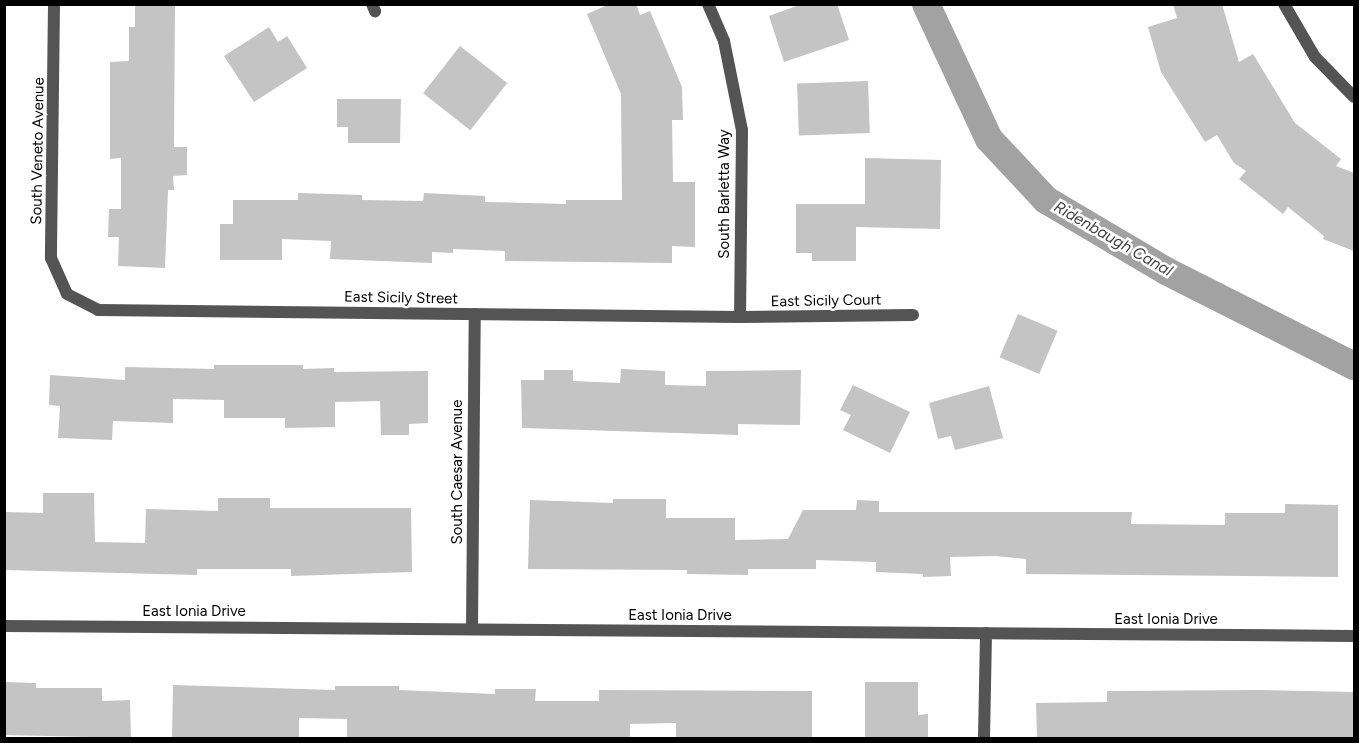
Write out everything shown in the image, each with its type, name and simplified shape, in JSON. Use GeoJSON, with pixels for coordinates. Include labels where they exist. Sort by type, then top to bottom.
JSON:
{"type":"FeatureCollection","features":[{"type":"Feature","properties":{"kind":"street","name":"South Veneto Avenue"},"geometry":{"type":"LineString","coordinates":[[54,4],[51,258],[67,294]]}},
{"type":"Feature","properties":{"kind":"street","name":"South Barletta Way"},"geometry":{"type":"LineString","coordinates":[[708,4],[724,41],[742,130],[740,317]]}},
{"type":"Feature","properties":{"kind":"street"},"geometry":{"type":"LineString","coordinates":[[1284,4],[1315,57],[1354,97]]}},
{"type":"Feature","properties":{"kind":"street","name":"East Sicily Street"},"geometry":{"type":"LineString","coordinates":[[67,294],[98,310],[740,317]]}},
{"type":"Feature","properties":{"kind":"street","name":"South Caesar Avenue"},"geometry":{"type":"LineString","coordinates":[[472,629],[475,314]]}},
{"type":"Feature","properties":{"kind":"street","name":"East Sicily Court"},"geometry":{"type":"LineString","coordinates":[[740,317],[913,315]]}},
{"type":"Feature","properties":{"kind":"street","name":"East Ionia Drive"},"geometry":{"type":"LineString","coordinates":[[4,626],[1354,636]]}},
{"type":"Feature","properties":{"kind":"street"},"geometry":{"type":"LineString","coordinates":[[984,738],[986,633]]}},
{"type":"Feature","properties":{"kind":"building"},"geometry":{"type":"Polygon","coordinates":[[[135,4],[175,4],[174,147],[187,147],[187,175],[173,176],[174,190],[168,190],[165,268],[118,266],[119,237],[108,237],[109,209],[121,209],[121,158],[110,159],[110,62],[129,61],[129,27],[135,27],[135,4]]]}},
{"type":"Feature","properties":{"kind":"building"},"geometry":{"type":"Polygon","coordinates":[[[610,4],[636,4],[640,15],[650,11],[682,87],[683,120],[672,120],[673,182],[695,182],[695,247],[672,246],[672,263],[505,261],[505,251],[453,249],[453,253],[432,252],[432,263],[330,259],[331,241],[282,239],[282,260],[220,260],[220,224],[233,224],[233,200],[298,200],[298,193],[362,195],[362,200],[423,201],[424,193],[485,196],[485,202],[566,204],[566,200],[622,200],[621,94],[587,14],[610,4]]]}},
{"type":"Feature","properties":{"kind":"building"},"geometry":{"type":"Polygon","coordinates":[[[802,4],[837,4],[849,40],[784,62],[769,16],[802,4]]]}},
{"type":"Feature","properties":{"kind":"building"},"geometry":{"type":"Polygon","coordinates":[[[1173,4],[1222,4],[1239,62],[1253,54],[1295,123],[1341,159],[1336,166],[1354,173],[1354,251],[1323,239],[1324,236],[1288,207],[1283,214],[1239,179],[1246,171],[1234,163],[1217,135],[1205,142],[1161,72],[1148,27],[1177,18],[1173,4]]]}},
{"type":"Feature","properties":{"kind":"building"},"geometry":{"type":"Polygon","coordinates":[[[269,27],[278,42],[287,36],[307,68],[254,102],[224,56],[269,27]]]}},
{"type":"Feature","properties":{"kind":"building"},"geometry":{"type":"Polygon","coordinates":[[[460,46],[507,83],[470,130],[423,93],[460,46]]]}},
{"type":"Feature","properties":{"kind":"building"},"geometry":{"type":"Polygon","coordinates":[[[868,81],[870,133],[799,135],[797,83],[868,81]]]}},
{"type":"Feature","properties":{"kind":"building"},"geometry":{"type":"Polygon","coordinates":[[[337,99],[401,99],[400,143],[348,143],[348,127],[337,127],[337,99]]]}},
{"type":"Feature","properties":{"kind":"building"},"geometry":{"type":"Polygon","coordinates":[[[865,158],[941,160],[940,229],[856,227],[856,261],[812,261],[812,253],[796,253],[796,204],[865,204],[865,158]]]}},
{"type":"Feature","properties":{"kind":"building"},"geometry":{"type":"Polygon","coordinates":[[[1018,314],[1058,331],[1039,374],[1000,357],[1018,314]]]}},
{"type":"Feature","properties":{"kind":"building"},"geometry":{"type":"Polygon","coordinates":[[[214,365],[303,365],[303,369],[334,368],[334,372],[428,371],[428,423],[409,424],[409,435],[381,435],[380,401],[335,402],[335,427],[285,428],[285,418],[224,418],[224,400],[173,399],[173,423],[113,421],[112,440],[58,438],[60,406],[49,405],[50,375],[125,380],[125,367],[214,369],[214,365]]]}},
{"type":"Feature","properties":{"kind":"building"},"geometry":{"type":"Polygon","coordinates":[[[621,369],[665,371],[665,385],[706,386],[706,371],[801,370],[800,425],[738,424],[738,435],[522,428],[521,380],[544,380],[544,370],[573,370],[573,381],[620,383],[621,369]]]}},
{"type":"Feature","properties":{"kind":"building"},"geometry":{"type":"Polygon","coordinates":[[[853,385],[910,412],[890,453],[843,430],[851,415],[840,410],[853,385]]]}},
{"type":"Feature","properties":{"kind":"building"},"geometry":{"type":"Polygon","coordinates":[[[989,386],[1003,438],[955,450],[951,436],[938,439],[929,403],[989,386]]]}},
{"type":"Feature","properties":{"kind":"building"},"geometry":{"type":"Polygon","coordinates":[[[43,493],[94,493],[95,542],[145,543],[146,509],[218,511],[218,498],[270,498],[270,508],[411,508],[412,572],[291,576],[291,569],[197,569],[197,575],[4,570],[4,512],[43,513],[43,493]]]}},
{"type":"Feature","properties":{"kind":"building"},"geometry":{"type":"Polygon","coordinates":[[[613,499],[666,499],[666,518],[735,518],[735,540],[788,539],[803,510],[856,510],[857,500],[879,501],[879,512],[1132,512],[1131,524],[1225,525],[1225,513],[1285,513],[1285,504],[1338,505],[1338,577],[1026,574],[1026,559],[995,556],[950,557],[951,576],[923,577],[923,574],[876,572],[876,562],[816,560],[816,569],[748,569],[748,575],[687,574],[687,570],[528,569],[530,500],[613,503],[613,499]]]}},
{"type":"Feature","properties":{"kind":"building"},"geometry":{"type":"Polygon","coordinates":[[[4,682],[36,683],[36,688],[102,688],[102,701],[130,700],[131,738],[4,735],[4,682]]]}},
{"type":"Feature","properties":{"kind":"building"},"geometry":{"type":"Polygon","coordinates":[[[865,682],[918,682],[918,715],[928,714],[928,738],[865,738],[865,682]]]}},
{"type":"Feature","properties":{"kind":"building"},"geometry":{"type":"Polygon","coordinates":[[[173,685],[335,690],[335,686],[399,686],[399,690],[495,694],[495,689],[536,689],[535,701],[599,701],[599,690],[812,691],[812,738],[676,738],[676,723],[630,724],[630,738],[347,738],[347,719],[299,718],[299,738],[172,738],[173,685]]]}},
{"type":"Feature","properties":{"kind":"building"},"geometry":{"type":"Polygon","coordinates":[[[1107,691],[1354,692],[1354,738],[1037,738],[1036,703],[1107,702],[1107,691]]]}},
{"type":"Feature","properties":{"kind":"waterway","name":"Ridenbaugh Canal"},"geometry":{"type":"LineString","coordinates":[[926,4],[989,139],[1046,200],[1166,271],[1354,366]]}}]}
